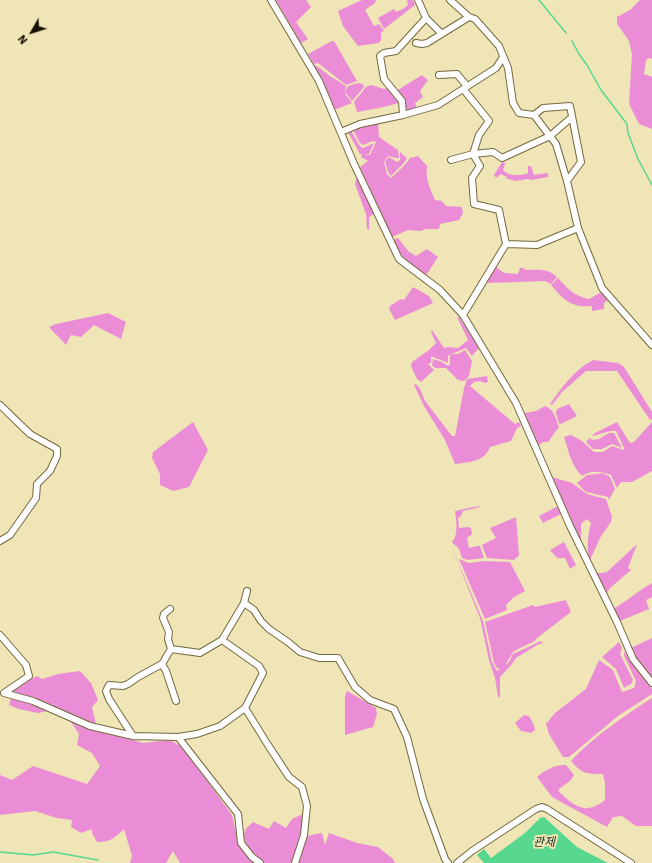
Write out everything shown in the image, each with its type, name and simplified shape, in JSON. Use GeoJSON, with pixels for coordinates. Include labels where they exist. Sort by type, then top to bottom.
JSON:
{"type":"FeatureCollection","features":[{"type":"Feature","properties":{"kind":"street"},"geometry":{"type":"LineString","coordinates":[[271,0],[319,82],[399,259],[440,290],[463,315],[516,403],[570,526],[617,622],[633,659],[652,683]]}},
{"type":"Feature","properties":{"kind":"street"},"geometry":{"type":"LineString","coordinates":[[418,0],[426,18],[442,34]]}},
{"type":"Feature","properties":{"kind":"street"},"geometry":{"type":"LineString","coordinates":[[450,0],[469,17],[475,19],[498,46],[508,68],[513,103],[519,113],[534,115],[556,144],[582,241],[602,288],[652,345]]}},
{"type":"Feature","properties":{"kind":"street"},"geometry":{"type":"LineString","coordinates":[[416,43],[422,44],[427,42],[469,17]]}},
{"type":"Feature","properties":{"kind":"street"},"geometry":{"type":"LineString","coordinates":[[403,115],[402,101],[384,79],[380,56],[384,52],[396,51],[426,18]]}},
{"type":"Feature","properties":{"kind":"street"},"geometry":{"type":"LineString","coordinates":[[341,132],[360,124],[403,115],[438,105],[464,90],[496,68],[503,57]]}},
{"type":"Feature","properties":{"kind":"street"},"geometry":{"type":"LineString","coordinates":[[438,75],[457,74],[466,85],[464,90]]}},
{"type":"Feature","properties":{"kind":"street"},"geometry":{"type":"LineString","coordinates":[[463,315],[506,244],[499,210],[474,204],[472,178],[480,166],[473,154],[479,135],[489,121],[464,90]]}},
{"type":"Feature","properties":{"kind":"street"},"geometry":{"type":"LineString","coordinates":[[534,115],[543,108],[570,106],[581,162],[567,181]]}},
{"type":"Feature","properties":{"kind":"street"},"geometry":{"type":"LineString","coordinates":[[451,160],[473,154],[492,152],[502,158],[550,136],[572,117]]}},
{"type":"Feature","properties":{"kind":"street"},"geometry":{"type":"LineString","coordinates":[[506,244],[537,245],[578,228]]}},
{"type":"Feature","properties":{"kind":"street"},"geometry":{"type":"LineString","coordinates":[[0,405],[30,434],[57,449],[57,456],[50,471],[37,484],[36,498],[10,535],[0,541]]}},
{"type":"Feature","properties":{"kind":"street"},"geometry":{"type":"LineString","coordinates":[[171,650],[200,652],[222,640],[244,603],[247,591]]}},
{"type":"Feature","properties":{"kind":"street"},"geometry":{"type":"LineString","coordinates":[[244,603],[254,610],[261,621],[269,629],[300,652],[319,658],[338,658],[355,687],[370,700],[394,709],[407,737],[423,799],[448,863]]}},
{"type":"Feature","properties":{"kind":"street"},"geometry":{"type":"LineString","coordinates":[[133,736],[109,699],[106,690],[109,685],[123,686],[162,664],[171,650],[168,632],[163,618],[164,614],[170,609]]}},
{"type":"Feature","properties":{"kind":"street"},"geometry":{"type":"LineString","coordinates":[[0,635],[26,665],[29,676],[2,693]]}},
{"type":"Feature","properties":{"kind":"street"},"geometry":{"type":"LineString","coordinates":[[2,693],[33,700],[90,726],[133,736],[178,737],[197,734],[220,726],[245,708],[264,673],[259,666],[222,640]]}},
{"type":"Feature","properties":{"kind":"street"},"geometry":{"type":"LineString","coordinates":[[162,664],[176,700]]}},
{"type":"Feature","properties":{"kind":"street"},"geometry":{"type":"LineString","coordinates":[[245,708],[289,777],[302,788],[307,806],[304,835],[295,863]]}},
{"type":"Feature","properties":{"kind":"street"},"geometry":{"type":"LineString","coordinates":[[178,737],[238,814],[241,843],[252,857],[260,863]]}},
{"type":"Feature","properties":{"kind":"street"},"geometry":{"type":"LineString","coordinates":[[456,863],[536,809],[542,807],[631,863]]}},
{"type":"Feature","properties":{"kind":"shaded area"},"geometry":{"type":"Polygon","coordinates":[[[276,0],[306,0],[311,7],[296,22],[308,39],[301,43],[276,0]]]}},
{"type":"Feature","properties":{"kind":"shaded area"},"geometry":{"type":"Polygon","coordinates":[[[362,0],[376,0],[375,3],[365,10],[374,26],[379,24],[384,31],[381,32],[381,40],[379,43],[358,46],[343,26],[338,11],[362,0]]]}},
{"type":"Feature","properties":{"kind":"shaded area"},"geometry":{"type":"Polygon","coordinates":[[[407,0],[413,0],[415,5],[384,29],[378,18],[394,9],[396,12],[403,9],[408,5],[407,0]]]}},
{"type":"Feature","properties":{"kind":"shaded area"},"geometry":{"type":"Polygon","coordinates":[[[640,0],[652,0],[652,59],[649,58],[646,60],[644,74],[652,77],[652,129],[639,124],[629,104],[632,54],[629,41],[617,24],[617,17],[630,10],[640,0]]]}},
{"type":"Feature","properties":{"kind":"shaded area"},"geometry":{"type":"Polygon","coordinates":[[[334,41],[357,81],[346,85],[318,63],[314,64],[308,54],[334,41]]]}},
{"type":"Feature","properties":{"kind":"shaded area"},"geometry":{"type":"Polygon","coordinates":[[[314,65],[346,86],[345,94],[352,103],[334,110],[314,65]]]}},
{"type":"Feature","properties":{"kind":"shaded area"},"geometry":{"type":"Polygon","coordinates":[[[422,75],[428,80],[420,91],[423,97],[415,103],[417,109],[405,112],[396,91],[422,75]]]}},
{"type":"Feature","properties":{"kind":"shaded area"},"geometry":{"type":"Polygon","coordinates":[[[358,83],[363,84],[364,87],[352,101],[345,92],[348,86],[358,83]]]}},
{"type":"Feature","properties":{"kind":"shaded area"},"geometry":{"type":"Polygon","coordinates":[[[371,85],[384,89],[389,88],[399,103],[357,112],[354,102],[366,87],[371,85]]]}},
{"type":"Feature","properties":{"kind":"shaded area"},"geometry":{"type":"Polygon","coordinates":[[[378,123],[379,137],[398,150],[399,158],[388,156],[384,162],[387,174],[391,178],[410,158],[418,156],[427,166],[427,179],[435,200],[442,201],[446,206],[462,207],[463,213],[459,220],[440,224],[439,229],[426,229],[421,231],[408,230],[392,237],[360,167],[368,161],[361,157],[362,154],[360,154],[348,132],[351,131],[360,146],[363,148],[374,143],[369,154],[363,154],[370,155],[376,142],[373,141],[363,145],[360,143],[353,130],[354,128],[378,123]]]}},
{"type":"Feature","properties":{"kind":"shaded area"},"geometry":{"type":"Polygon","coordinates":[[[400,152],[407,158],[391,176],[388,172],[385,161],[389,157],[397,162],[400,160],[400,152]]]}},
{"type":"Feature","properties":{"kind":"shaded area"},"geometry":{"type":"Polygon","coordinates":[[[502,162],[505,164],[503,170],[508,174],[527,174],[528,166],[531,166],[534,175],[548,173],[548,177],[515,181],[506,178],[507,177],[501,174],[496,178],[494,175],[502,162]]]}},
{"type":"Feature","properties":{"kind":"shaded area"},"geometry":{"type":"Polygon","coordinates":[[[357,175],[375,213],[369,217],[369,230],[367,229],[366,214],[355,184],[357,175]]]}},
{"type":"Feature","properties":{"kind":"shaded area"},"geometry":{"type":"Polygon","coordinates":[[[397,238],[409,252],[416,256],[427,249],[438,257],[425,277],[410,265],[403,256],[394,240],[397,238]]]}},
{"type":"Feature","properties":{"kind":"shaded area"},"geometry":{"type":"Polygon","coordinates":[[[496,267],[504,273],[518,274],[520,268],[524,268],[525,270],[550,272],[557,277],[551,284],[545,281],[487,282],[494,268],[496,267]]]}},
{"type":"Feature","properties":{"kind":"shaded area"},"geometry":{"type":"Polygon","coordinates":[[[558,278],[568,289],[579,296],[589,299],[603,291],[610,298],[604,303],[604,309],[592,311],[592,306],[579,306],[573,304],[564,299],[551,285],[558,278]]]}},
{"type":"Feature","properties":{"kind":"shaded area"},"geometry":{"type":"Polygon","coordinates":[[[413,287],[429,296],[433,303],[395,320],[389,309],[390,306],[401,299],[404,300],[413,287]]]}},
{"type":"Feature","properties":{"kind":"shaded area"},"geometry":{"type":"Polygon","coordinates":[[[108,313],[126,322],[121,339],[94,325],[81,337],[71,335],[66,345],[49,327],[56,324],[108,313]]]}},
{"type":"Feature","properties":{"kind":"shaded area"},"geometry":{"type":"Polygon","coordinates":[[[457,317],[459,317],[479,348],[472,356],[466,348],[452,353],[448,356],[448,363],[431,357],[431,363],[428,364],[434,370],[421,382],[417,379],[411,366],[412,362],[436,343],[431,332],[432,330],[444,348],[458,348],[468,340],[457,317]]]}},
{"type":"Feature","properties":{"kind":"shaded area"},"geometry":{"type":"Polygon","coordinates":[[[465,350],[472,361],[469,376],[464,381],[458,380],[446,368],[435,368],[432,365],[433,359],[446,365],[450,365],[451,354],[458,354],[465,350]]]}},
{"type":"Feature","properties":{"kind":"shaded area"},"geometry":{"type":"Polygon","coordinates":[[[593,360],[618,363],[624,367],[652,412],[652,419],[650,420],[617,371],[586,371],[562,392],[552,405],[550,404],[574,374],[593,360]]]}},
{"type":"Feature","properties":{"kind":"shaded area"},"geometry":{"type":"Polygon","coordinates":[[[487,376],[488,382],[474,382],[470,386],[515,424],[519,422],[521,426],[517,428],[511,441],[490,447],[484,456],[476,460],[455,464],[445,440],[424,406],[414,385],[416,384],[420,389],[425,401],[452,436],[455,436],[467,379],[487,376]]]}},
{"type":"Feature","properties":{"kind":"shaded area"},"geometry":{"type":"Polygon","coordinates":[[[569,404],[577,416],[561,424],[559,423],[556,413],[557,409],[569,404]]]}},
{"type":"Feature","properties":{"kind":"shaded area"},"geometry":{"type":"Polygon","coordinates":[[[545,406],[553,412],[559,427],[548,442],[543,442],[538,446],[525,413],[536,411],[545,406]]]}},
{"type":"Feature","properties":{"kind":"shaded area"},"geometry":{"type":"Polygon","coordinates":[[[193,422],[208,450],[189,487],[173,491],[160,485],[160,474],[152,458],[153,452],[193,422]]]}},
{"type":"Feature","properties":{"kind":"shaded area"},"geometry":{"type":"Polygon","coordinates":[[[617,422],[630,443],[634,442],[652,422],[652,471],[632,482],[621,482],[617,488],[611,475],[600,472],[592,472],[582,476],[573,463],[564,437],[571,435],[582,441],[594,452],[603,452],[612,446],[623,450],[624,448],[616,431],[610,431],[592,436],[617,422]]]}},
{"type":"Feature","properties":{"kind":"shaded area"},"geometry":{"type":"Polygon","coordinates":[[[609,433],[614,433],[622,448],[612,444],[602,449],[593,449],[586,442],[590,438],[592,440],[599,439],[609,433]]]}},
{"type":"Feature","properties":{"kind":"shaded area"},"geometry":{"type":"Polygon","coordinates":[[[603,473],[610,477],[615,489],[609,500],[608,497],[586,492],[577,483],[587,475],[603,473]]]}},
{"type":"Feature","properties":{"kind":"shaded area"},"geometry":{"type":"Polygon","coordinates":[[[552,477],[572,483],[587,494],[606,499],[612,517],[611,522],[600,538],[590,560],[588,542],[591,523],[587,519],[581,524],[581,540],[583,550],[552,477]]]}},
{"type":"Feature","properties":{"kind":"shaded area"},"geometry":{"type":"Polygon","coordinates":[[[558,506],[561,514],[543,523],[539,516],[558,506]]]}},
{"type":"Feature","properties":{"kind":"shaded area"},"geometry":{"type":"Polygon","coordinates":[[[480,507],[463,511],[461,516],[458,518],[459,528],[471,528],[472,534],[467,538],[469,548],[480,546],[484,558],[468,560],[462,558],[459,549],[452,542],[456,535],[455,511],[480,507]]]}},
{"type":"Feature","properties":{"kind":"shaded area"},"geometry":{"type":"Polygon","coordinates":[[[516,517],[519,555],[514,560],[487,558],[482,545],[496,538],[490,528],[516,517]]]}},
{"type":"Feature","properties":{"kind":"shaded area"},"geometry":{"type":"Polygon","coordinates":[[[564,542],[576,565],[570,569],[565,558],[557,558],[550,550],[564,542]]]}},
{"type":"Feature","properties":{"kind":"shaded area"},"geometry":{"type":"Polygon","coordinates":[[[637,544],[628,568],[631,570],[610,588],[607,593],[610,601],[595,573],[607,572],[637,544]]]}},
{"type":"Feature","properties":{"kind":"shaded area"},"geometry":{"type":"Polygon","coordinates":[[[452,548],[483,621],[492,662],[497,671],[501,668],[498,669],[494,663],[485,622],[533,605],[535,607],[566,600],[571,612],[535,641],[514,651],[505,665],[509,662],[513,654],[541,641],[543,643],[516,658],[500,677],[500,697],[498,697],[495,678],[489,660],[480,618],[452,548]]]}},
{"type":"Feature","properties":{"kind":"shaded area"},"geometry":{"type":"Polygon","coordinates":[[[459,559],[469,563],[484,561],[510,562],[525,591],[514,597],[506,605],[507,610],[485,619],[459,559]]]}},
{"type":"Feature","properties":{"kind":"shaded area"},"geometry":{"type":"Polygon","coordinates":[[[652,583],[652,597],[646,600],[649,609],[620,621],[612,605],[615,608],[652,583]]]}},
{"type":"Feature","properties":{"kind":"shaded area"},"geometry":{"type":"Polygon","coordinates":[[[652,638],[651,677],[634,658],[631,648],[652,638]]]}},
{"type":"Feature","properties":{"kind":"shaded area"},"geometry":{"type":"Polygon","coordinates":[[[619,642],[622,648],[620,654],[633,680],[631,684],[624,688],[616,669],[602,657],[619,642]]]}},
{"type":"Feature","properties":{"kind":"shaded area"},"geometry":{"type":"Polygon","coordinates":[[[624,651],[652,689],[652,694],[618,716],[569,757],[563,757],[549,734],[546,724],[555,713],[586,689],[599,660],[613,670],[622,692],[634,688],[636,681],[624,656],[624,651]]]}},
{"type":"Feature","properties":{"kind":"shaded area"},"geometry":{"type":"Polygon","coordinates":[[[80,671],[91,683],[98,700],[92,707],[96,724],[83,725],[143,743],[170,740],[182,747],[232,815],[239,846],[256,863],[180,863],[173,851],[166,863],[130,863],[132,856],[124,829],[112,839],[97,842],[92,833],[92,829],[81,833],[71,827],[72,820],[57,818],[35,811],[0,815],[0,775],[12,780],[33,766],[87,784],[100,766],[92,753],[77,745],[79,734],[71,722],[48,711],[38,713],[9,705],[14,688],[37,676],[42,679],[58,674],[80,671]]]}},
{"type":"Feature","properties":{"kind":"shaded area"},"geometry":{"type":"Polygon","coordinates":[[[347,691],[376,708],[377,714],[373,727],[345,735],[345,696],[347,691]]]}},
{"type":"Feature","properties":{"kind":"shaded area"},"geometry":{"type":"Polygon","coordinates":[[[652,698],[652,826],[636,826],[622,816],[613,817],[607,827],[552,797],[537,777],[551,768],[559,765],[566,765],[574,775],[571,780],[558,790],[561,794],[577,806],[586,808],[591,808],[605,800],[605,783],[603,774],[593,774],[582,771],[578,769],[571,761],[599,735],[652,698]]]}},
{"type":"Feature","properties":{"kind":"shaded area"},"geometry":{"type":"Polygon","coordinates":[[[524,715],[529,716],[534,725],[535,730],[531,733],[521,731],[515,723],[524,715]]]}},
{"type":"Feature","properties":{"kind":"shaded area"},"geometry":{"type":"Polygon","coordinates":[[[303,814],[300,840],[311,835],[322,833],[325,845],[329,833],[357,843],[378,847],[393,859],[395,863],[261,863],[261,860],[251,850],[244,838],[244,833],[247,827],[253,822],[269,829],[274,821],[286,828],[292,819],[303,814]]]}},
{"type":"Feature","properties":{"kind":"water","name":"관제"},"geometry":{"type":"Polygon","coordinates":[[[544,817],[577,847],[608,863],[484,863],[477,855],[484,849],[491,858],[525,833],[540,818],[544,817]]]}},
{"type":"Feature","properties":{"kind":"waterway"},"geometry":{"type":"LineString","coordinates":[[539,0],[566,33]]}},
{"type":"Feature","properties":{"kind":"waterway"},"geometry":{"type":"LineString","coordinates":[[572,41],[601,90],[627,124],[628,133],[638,159],[652,185]]}},
{"type":"Feature","properties":{"kind":"waterway"},"geometry":{"type":"LineString","coordinates":[[0,852],[33,855],[53,852],[98,860]]}}]}
